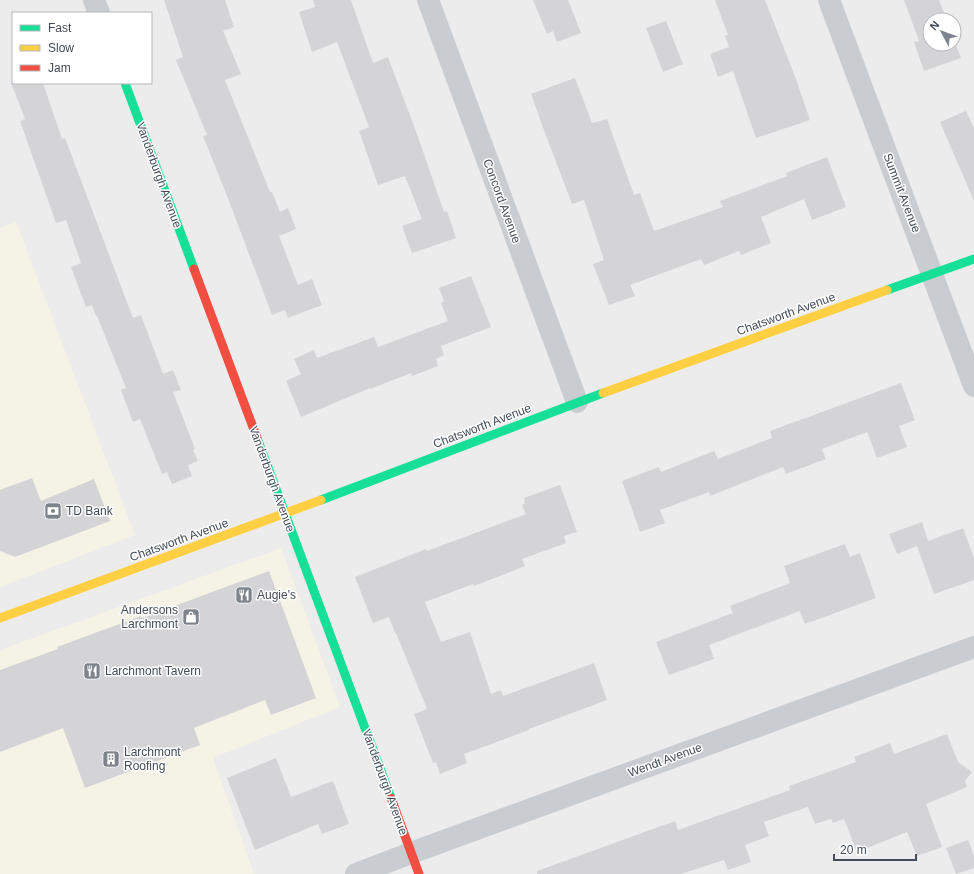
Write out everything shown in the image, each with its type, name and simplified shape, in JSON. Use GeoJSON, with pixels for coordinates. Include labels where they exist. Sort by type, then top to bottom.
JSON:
{"type":"FeatureCollection","features":[{"type":"Feature","properties":{"kind":"street"},"geometry":{"type":"LineString","coordinates":[[94,0],[99,12]]}},
{"type":"Feature","properties":{"kind":"street","name":"Concord Avenue"},"geometry":{"type":"LineString","coordinates":[[428,0],[578,402]]}},
{"type":"Feature","properties":{"kind":"street","name":"Summit Avenue"},"geometry":{"type":"LineString","coordinates":[[829,0],[974,386]]}},
{"type":"Feature","properties":{"kind":"street","name":"Vanderburgh Avenue"},"geometry":{"type":"LineString","coordinates":[[125,84],[419,874]]}},
{"type":"Feature","properties":{"kind":"street","name":"Chatsworth Avenue"},"geometry":{"type":"LineString","coordinates":[[0,618],[285,514],[578,402],[974,259]]}},
{"type":"Feature","properties":{"kind":"street","name":"Wendt Avenue"},"geometry":{"type":"LineString","coordinates":[[356,874],[974,647]]}},
{"type":"Feature","properties":{"kind":"shaded area"},"geometry":{"type":"Polygon","coordinates":[[[16,222],[135,535],[0,587],[0,228],[16,222]]]}},
{"type":"Feature","properties":{"kind":"shaded area"},"geometry":{"type":"Polygon","coordinates":[[[281,548],[340,707],[213,758],[254,874],[0,874],[0,650],[281,548]]]}},
{"type":"Feature","properties":{"kind":"building"},"geometry":{"type":"Polygon","coordinates":[[[164,0],[225,0],[234,27],[223,31],[241,74],[225,80],[270,192],[272,192],[280,212],[288,208],[296,229],[279,236],[298,285],[312,279],[322,305],[288,318],[285,310],[272,315],[203,136],[207,135],[176,60],[183,57],[164,0]]]}},
{"type":"Feature","properties":{"kind":"building"},"geometry":{"type":"Polygon","coordinates":[[[313,0],[351,0],[373,63],[388,57],[444,212],[447,211],[456,238],[412,253],[402,226],[422,219],[405,176],[378,185],[359,131],[369,127],[337,42],[312,52],[299,12],[315,7],[313,0]]]}},
{"type":"Feature","properties":{"kind":"building"},"geometry":{"type":"Polygon","coordinates":[[[533,0],[568,0],[581,33],[557,42],[553,31],[547,34],[533,0]]]}},
{"type":"Feature","properties":{"kind":"building"},"geometry":{"type":"Polygon","coordinates":[[[715,0],[765,0],[796,79],[810,120],[756,138],[733,71],[718,77],[710,54],[729,47],[725,36],[728,35],[715,0]]]}},
{"type":"Feature","properties":{"kind":"building"},"geometry":{"type":"Polygon","coordinates":[[[904,0],[939,0],[944,12],[922,12],[922,52],[959,52],[961,58],[924,71],[914,42],[919,41],[904,0]]]}},
{"type":"Feature","properties":{"kind":"building"},"geometry":{"type":"Polygon","coordinates":[[[666,21],[683,64],[663,72],[646,28],[666,21]]]}},
{"type":"Feature","properties":{"kind":"building"},"geometry":{"type":"Polygon","coordinates":[[[575,78],[592,123],[607,119],[634,195],[640,193],[654,231],[723,207],[720,201],[787,176],[786,173],[827,157],[846,207],[812,220],[804,199],[761,217],[771,243],[741,255],[739,251],[704,265],[701,259],[630,285],[635,296],[609,305],[593,264],[604,260],[584,200],[572,204],[531,94],[575,78]]]}},
{"type":"Feature","properties":{"kind":"building"},"geometry":{"type":"Polygon","coordinates":[[[11,83],[43,84],[62,139],[65,138],[133,318],[141,315],[163,374],[173,370],[181,390],[173,392],[195,449],[193,450],[198,461],[188,465],[192,476],[172,484],[167,472],[162,474],[140,419],[133,422],[121,390],[126,388],[92,305],[86,307],[71,267],[81,263],[66,220],[56,223],[20,121],[25,119],[11,83]]]}},
{"type":"Feature","properties":{"kind":"building"},"geometry":{"type":"Polygon","coordinates":[[[966,111],[974,128],[974,201],[940,122],[966,111]]]}},
{"type":"Feature","properties":{"kind":"building"},"geometry":{"type":"Polygon","coordinates":[[[471,276],[491,327],[441,346],[444,355],[436,359],[438,366],[412,376],[411,373],[370,388],[301,417],[286,381],[301,374],[294,359],[314,350],[317,358],[374,337],[378,347],[448,321],[441,303],[444,301],[439,288],[471,276]]]}},
{"type":"Feature","properties":{"kind":"building"},"geometry":{"type":"Polygon","coordinates":[[[901,383],[915,420],[899,426],[907,447],[877,458],[867,432],[822,449],[826,459],[786,474],[783,467],[710,496],[709,492],[660,510],[665,523],[640,532],[622,481],[659,467],[661,472],[714,451],[718,459],[772,438],[770,431],[901,383]]]}},
{"type":"Feature","properties":{"kind":"building","name":"TD Bank"},"geometry":{"type":"Polygon","coordinates":[[[32,478],[41,501],[94,479],[110,521],[15,557],[0,551],[0,490],[32,478]]]}},
{"type":"Feature","properties":{"kind":"building"},"geometry":{"type":"Polygon","coordinates":[[[560,485],[577,532],[564,536],[566,543],[522,559],[525,566],[474,586],[473,584],[425,602],[441,642],[470,632],[491,694],[501,690],[503,696],[594,663],[607,700],[464,754],[467,763],[440,774],[436,762],[433,763],[414,714],[427,709],[396,633],[389,617],[373,623],[355,577],[426,549],[427,551],[526,514],[522,505],[525,503],[524,498],[560,485]]]}},
{"type":"Feature","properties":{"kind":"building"},"geometry":{"type":"Polygon","coordinates":[[[922,522],[928,541],[963,528],[974,558],[974,580],[934,594],[917,546],[897,554],[889,534],[922,522]]]}},
{"type":"Feature","properties":{"kind":"building"},"geometry":{"type":"Polygon","coordinates":[[[845,544],[850,557],[860,553],[876,598],[805,624],[800,611],[709,645],[714,659],[669,675],[656,642],[733,613],[730,606],[790,583],[784,566],[845,544]]]}},
{"type":"Feature","properties":{"kind":"building"},"geometry":{"type":"Polygon","coordinates":[[[269,571],[316,698],[271,715],[265,700],[194,728],[200,745],[85,788],[63,728],[0,752],[0,670],[141,616],[142,618],[269,571]]]}},
{"type":"Feature","properties":{"kind":"building"},"geometry":{"type":"Polygon","coordinates":[[[947,734],[958,762],[972,772],[965,781],[967,787],[926,804],[942,847],[917,856],[907,832],[857,852],[844,819],[833,823],[831,819],[815,824],[808,807],[764,822],[769,836],[745,845],[751,862],[728,870],[724,860],[681,874],[537,874],[537,871],[675,821],[678,830],[790,790],[789,786],[856,762],[854,757],[890,743],[894,754],[947,734]]]}},
{"type":"Feature","properties":{"kind":"building"},"geometry":{"type":"Polygon","coordinates":[[[276,758],[291,797],[333,781],[349,824],[322,834],[318,824],[255,850],[227,778],[276,758]]]}},
{"type":"Feature","properties":{"kind":"building"},"geometry":{"type":"Polygon","coordinates":[[[968,840],[974,856],[974,868],[956,874],[946,848],[968,840]]]}},
{"type":"Feature","properties":{"kind":"traffic: fast"},"geometry":{"type":"LineString","coordinates":[[125,84],[194,269]]}},
{"type":"Feature","properties":{"kind":"traffic: fast"},"geometry":{"type":"LineString","coordinates":[[887,290],[974,259]]}},
{"type":"Feature","properties":{"kind":"traffic: fast"},"geometry":{"type":"LineString","coordinates":[[321,500],[603,393]]}},
{"type":"Feature","properties":{"kind":"traffic: fast"},"geometry":{"type":"LineString","coordinates":[[257,438],[391,798]]}},
{"type":"Feature","properties":{"kind":"traffic: slow"},"geometry":{"type":"LineString","coordinates":[[603,393],[887,290]]}},
{"type":"Feature","properties":{"kind":"traffic: slow"},"geometry":{"type":"LineString","coordinates":[[0,618],[321,500]]}},
{"type":"Feature","properties":{"kind":"traffic: jam"},"geometry":{"type":"LineString","coordinates":[[194,269],[257,438]]}},
{"type":"Feature","properties":{"kind":"traffic: jam"},"geometry":{"type":"LineString","coordinates":[[391,798],[419,874]]}},
{"type":"Feature","properties":{"kind":"place","name":"TD Bank"},"geometry":{"type":"Point","coordinates":[53,511]}},
{"type":"Feature","properties":{"kind":"place","name":"Augie's"},"geometry":{"type":"Point","coordinates":[244,595]}},
{"type":"Feature","properties":{"kind":"place","name":"Andersons Larchmont"},"geometry":{"type":"Point","coordinates":[191,617]}},
{"type":"Feature","properties":{"kind":"place","name":"Larchmont Tavern"},"geometry":{"type":"Point","coordinates":[92,671]}},
{"type":"Feature","properties":{"kind":"place","name":"Larchmont Roofing"},"geometry":{"type":"Point","coordinates":[111,759]}}]}
